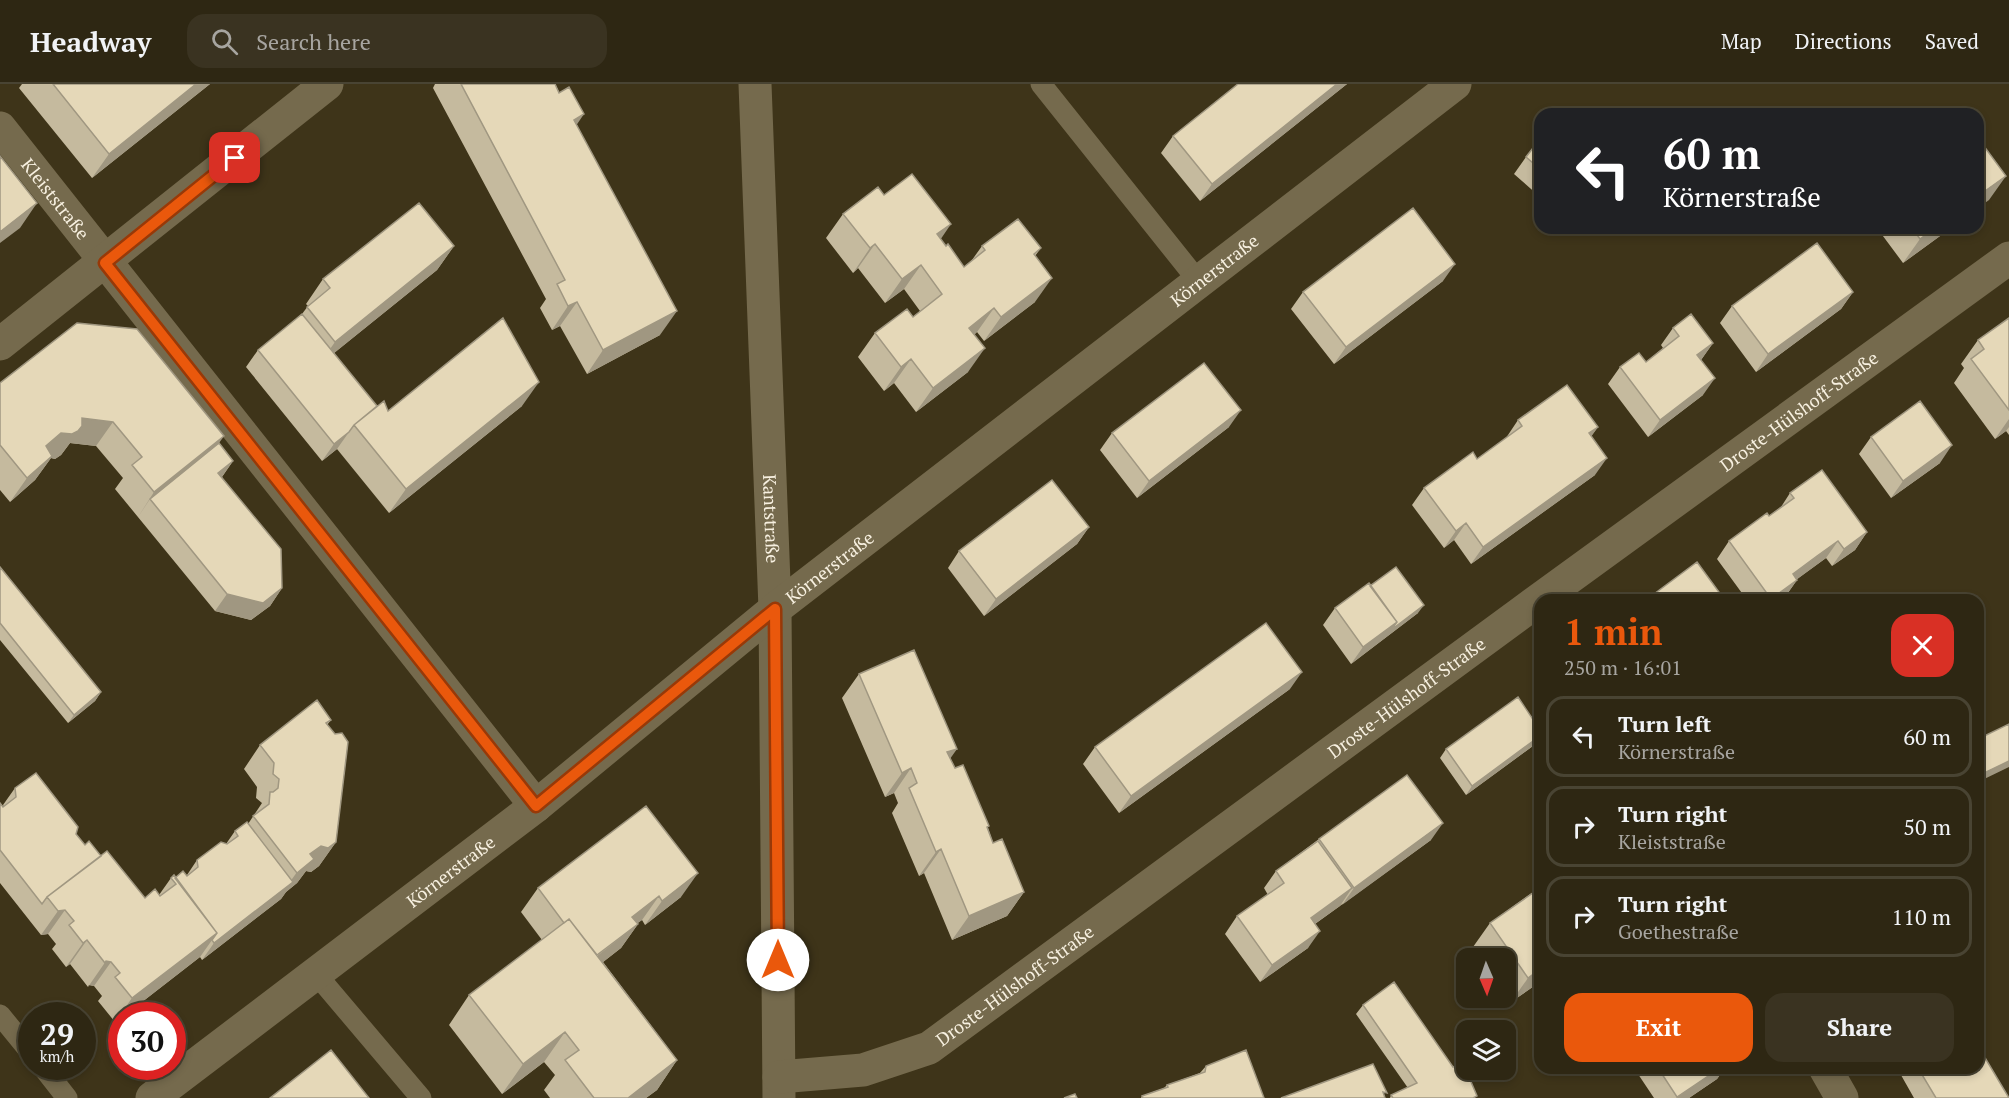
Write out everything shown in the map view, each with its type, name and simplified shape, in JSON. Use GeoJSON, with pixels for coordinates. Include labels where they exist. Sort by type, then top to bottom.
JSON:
{"type":"FeatureCollection","features":[{"type":"Feature","properties":{"kind":"street"},"geometry":{"type":"LineString","coordinates":[[0,344],[105,263],[327,84]]}},
{"type":"Feature","properties":{"kind":"street","name":"Kantstraße"},"geometry":{"type":"LineString","coordinates":[[755,84],[775,609],[779,1087]]}},
{"type":"Feature","properties":{"kind":"street","name":"Körnerstraße"},"geometry":{"type":"LineString","coordinates":[[152,1098],[536,806],[775,609],[1455,84]]}},
{"type":"Feature","properties":{"kind":"street","name":"Kleiststraße"},"geometry":{"type":"LineString","coordinates":[[0,128],[536,806]]}},
{"type":"Feature","properties":{"kind":"street","name":"Droste-Hülshoff-Straße"},"geometry":{"type":"LineString","coordinates":[[1568,594],[2009,258]]}},
{"type":"Feature","properties":{"kind":"street","name":"Droste-Hülshoff-Straße"},"geometry":{"type":"LineString","coordinates":[[779,1087],[863,1070],[930,1048],[1533,621]]}},
{"type":"Feature","properties":{"kind":"lane"},"geometry":{"type":"LineString","coordinates":[[1041,84],[1199,282]]}},
{"type":"Feature","properties":{"kind":"lane"},"geometry":{"type":"LineString","coordinates":[[316,974],[422,1098]]}},
{"type":"Feature","properties":{"kind":"lane"},"geometry":{"type":"LineString","coordinates":[[0,1015],[18,1037]]}},
{"type":"Feature","properties":{"kind":"lane"},"geometry":{"type":"LineString","coordinates":[[53,1080],[67,1098]]}},
{"type":"Feature","properties":{"kind":"building"},"geometry":{"type":"Polygon","coordinates":[[[53,84],[196,84],[109,154],[53,84]]]}},
{"type":"Feature","properties":{"kind":"building"},"geometry":{"type":"Polygon","coordinates":[[[461,84],[555,84],[559,93],[569,87],[584,114],[574,120],[677,311],[603,350],[577,302],[568,306],[557,284],[565,280],[461,84]]]}},
{"type":"Feature","properties":{"kind":"building"},"geometry":{"type":"Polygon","coordinates":[[[1238,84],[1337,84],[1212,184],[1173,136],[1238,84]]]}},
{"type":"Feature","properties":{"kind":"building"},"geometry":{"type":"Polygon","coordinates":[[[1984,146],[2006,176],[1984,192],[1984,146]]]}},
{"type":"Feature","properties":{"kind":"building"},"geometry":{"type":"Polygon","coordinates":[[[1534,147],[1534,164],[1526,157],[1534,147]]]}},
{"type":"Feature","properties":{"kind":"building"},"geometry":{"type":"Polygon","coordinates":[[[0,156],[37,203],[0,232],[0,156]]]}},
{"type":"Feature","properties":{"kind":"building"},"geometry":{"type":"Polygon","coordinates":[[[912,174],[951,224],[937,234],[946,246],[948,244],[964,267],[985,250],[982,246],[1018,219],[1041,248],[1034,254],[1052,278],[1001,317],[994,308],[969,328],[985,348],[933,388],[911,359],[901,367],[875,333],[907,309],[913,317],[942,294],[921,265],[902,279],[875,244],[870,248],[843,214],[878,187],[884,195],[912,174]]]}},
{"type":"Feature","properties":{"kind":"building"},"geometry":{"type":"Polygon","coordinates":[[[419,203],[454,246],[335,342],[307,307],[330,288],[323,279],[419,203]]]}},
{"type":"Feature","properties":{"kind":"building"},"geometry":{"type":"Polygon","coordinates":[[[1413,208],[1455,264],[1346,347],[1303,292],[1413,208]]]}},
{"type":"Feature","properties":{"kind":"building"},"geometry":{"type":"Polygon","coordinates":[[[1916,234],[1927,234],[1920,239],[1916,234]]]}},
{"type":"Feature","properties":{"kind":"building"},"geometry":{"type":"Polygon","coordinates":[[[1817,243],[1853,292],[1768,354],[1732,306],[1817,243]]]}},
{"type":"Feature","properties":{"kind":"building"},"geometry":{"type":"Polygon","coordinates":[[[302,314],[377,406],[334,444],[258,350],[302,314]]]}},
{"type":"Feature","properties":{"kind":"building"},"geometry":{"type":"Polygon","coordinates":[[[1691,314],[1713,343],[1697,355],[1715,378],[1660,420],[1620,367],[1639,353],[1646,362],[1679,336],[1673,328],[1691,314]]]}},
{"type":"Feature","properties":{"kind":"building"},"geometry":{"type":"Polygon","coordinates":[[[503,318],[539,382],[406,489],[354,425],[384,401],[388,411],[503,318]]]}},
{"type":"Feature","properties":{"kind":"building"},"geometry":{"type":"Polygon","coordinates":[[[2009,318],[2009,410],[1971,359],[1984,349],[1978,340],[2009,318]]]}},
{"type":"Feature","properties":{"kind":"building"},"geometry":{"type":"Polygon","coordinates":[[[77,323],[137,329],[224,436],[154,492],[132,465],[142,457],[113,422],[82,418],[82,426],[78,431],[72,434],[61,433],[46,446],[52,456],[27,478],[0,445],[0,383],[77,323]]]}},
{"type":"Feature","properties":{"kind":"building"},"geometry":{"type":"Polygon","coordinates":[[[1204,363],[1241,410],[1149,481],[1112,433],[1204,363]]]}},
{"type":"Feature","properties":{"kind":"building"},"geometry":{"type":"Polygon","coordinates":[[[1567,385],[1598,427],[1589,433],[1607,458],[1483,547],[1466,523],[1456,531],[1424,488],[1473,452],[1477,459],[1522,426],[1518,420],[1567,385]]]}},
{"type":"Feature","properties":{"kind":"building"},"geometry":{"type":"Polygon","coordinates":[[[1920,401],[1952,445],[1903,481],[1871,437],[1920,401]]]}},
{"type":"Feature","properties":{"kind":"building"},"geometry":{"type":"Polygon","coordinates":[[[219,443],[233,461],[218,473],[281,549],[282,588],[263,603],[227,594],[150,499],[219,443]]]}},
{"type":"Feature","properties":{"kind":"building"},"geometry":{"type":"Polygon","coordinates":[[[1822,470],[1867,532],[1844,549],[1838,541],[1793,574],[1797,580],[1778,594],[1767,594],[1729,541],[1767,513],[1769,516],[1794,498],[1790,493],[1822,470]]]}},
{"type":"Feature","properties":{"kind":"building"},"geometry":{"type":"Polygon","coordinates":[[[1052,480],[1089,527],[996,599],[959,551],[1052,480]]]}},
{"type":"Feature","properties":{"kind":"building"},"geometry":{"type":"Polygon","coordinates":[[[1697,562],[1720,594],[1654,594],[1697,562]]]}},
{"type":"Feature","properties":{"kind":"building"},"geometry":{"type":"Polygon","coordinates":[[[0,567],[101,692],[74,715],[0,623],[0,567]]]}},
{"type":"Feature","properties":{"kind":"building"},"geometry":{"type":"Polygon","coordinates":[[[1396,567],[1424,605],[1391,630],[1397,622],[1370,586],[1396,567]]]}},
{"type":"Feature","properties":{"kind":"building"},"geometry":{"type":"Polygon","coordinates":[[[1369,583],[1397,622],[1363,647],[1335,608],[1369,583]]]}},
{"type":"Feature","properties":{"kind":"building"},"geometry":{"type":"Polygon","coordinates":[[[1266,623],[1302,672],[1131,796],[1095,747],[1266,623]]]}},
{"type":"Feature","properties":{"kind":"building"},"geometry":{"type":"Polygon","coordinates":[[[914,650],[957,749],[947,752],[955,768],[963,765],[989,826],[987,827],[993,843],[1002,839],[1024,892],[969,916],[941,849],[936,852],[909,788],[917,783],[911,768],[902,773],[859,674],[914,650]]]}},
{"type":"Feature","properties":{"kind":"building"},"geometry":{"type":"Polygon","coordinates":[[[1518,697],[1534,721],[1534,740],[1472,786],[1446,749],[1518,697]]]}},
{"type":"Feature","properties":{"kind":"building"},"geometry":{"type":"Polygon","coordinates":[[[317,700],[331,720],[326,723],[335,734],[342,733],[348,742],[336,842],[328,848],[321,846],[310,854],[314,859],[297,873],[253,816],[269,804],[270,792],[278,788],[279,779],[273,774],[274,763],[260,745],[317,700]]]}},
{"type":"Feature","properties":{"kind":"building"},"geometry":{"type":"Polygon","coordinates":[[[2009,724],[2009,761],[1984,773],[1984,736],[2009,724]]]}},
{"type":"Feature","properties":{"kind":"building"},"geometry":{"type":"Polygon","coordinates":[[[36,773],[78,827],[76,834],[85,845],[89,841],[101,856],[47,897],[42,904],[0,850],[0,803],[3,807],[16,797],[15,788],[36,773]]]}},
{"type":"Feature","properties":{"kind":"building"},"geometry":{"type":"Polygon","coordinates":[[[1407,775],[1443,823],[1354,888],[1319,839],[1407,775]]]}},
{"type":"Feature","properties":{"kind":"building"},"geometry":{"type":"Polygon","coordinates":[[[646,806],[698,873],[662,901],[659,896],[632,917],[638,924],[597,955],[569,919],[564,923],[538,888],[646,806]]]}},
{"type":"Feature","properties":{"kind":"building"},"geometry":{"type":"Polygon","coordinates":[[[247,822],[293,882],[214,943],[212,940],[217,933],[175,878],[183,871],[187,876],[198,867],[197,860],[221,842],[227,844],[238,836],[235,831],[247,822]]]}},
{"type":"Feature","properties":{"kind":"building"},"geometry":{"type":"Polygon","coordinates":[[[1318,841],[1352,888],[1311,918],[1320,931],[1272,965],[1237,916],[1284,883],[1276,871],[1318,841]]]}},
{"type":"Feature","properties":{"kind":"building"},"geometry":{"type":"Polygon","coordinates":[[[107,851],[145,898],[155,889],[160,896],[176,884],[171,878],[174,875],[217,933],[132,998],[115,977],[120,973],[111,962],[106,961],[105,963],[87,940],[83,943],[69,925],[74,921],[65,910],[58,911],[47,897],[107,851]]]}},
{"type":"Feature","properties":{"kind":"building"},"geometry":{"type":"Polygon","coordinates":[[[1534,892],[1534,974],[1528,978],[1516,961],[1516,948],[1507,948],[1490,923],[1534,892]]]}},
{"type":"Feature","properties":{"kind":"building"},"geometry":{"type":"Polygon","coordinates":[[[569,919],[677,1060],[628,1098],[594,1098],[565,1060],[579,1050],[565,1032],[523,1064],[469,995],[569,919]]]}},
{"type":"Feature","properties":{"kind":"building"},"geometry":{"type":"Polygon","coordinates":[[[1394,982],[1453,1067],[1456,1066],[1456,1080],[1470,1080],[1477,1096],[1473,1098],[1393,1098],[1391,1095],[1417,1083],[1363,1005],[1394,982]]]}},
{"type":"Feature","properties":{"kind":"building"},"geometry":{"type":"Polygon","coordinates":[[[331,1050],[369,1098],[270,1098],[331,1050]]]}},
{"type":"Feature","properties":{"kind":"building"},"geometry":{"type":"Polygon","coordinates":[[[1246,1050],[1264,1098],[1143,1098],[1142,1096],[1205,1072],[1206,1066],[1246,1050]]]}},
{"type":"Feature","properties":{"kind":"building"},"geometry":{"type":"Polygon","coordinates":[[[1984,1056],[2009,1098],[1936,1098],[1922,1074],[1984,1074],[1984,1056]]]}},
{"type":"Feature","properties":{"kind":"building"},"geometry":{"type":"Polygon","coordinates":[[[1373,1064],[1387,1093],[1383,1092],[1385,1098],[1281,1098],[1373,1064]]]}},
{"type":"Feature","properties":{"kind":"building"},"geometry":{"type":"Polygon","coordinates":[[[1662,1074],[1711,1074],[1677,1097],[1662,1074]]]}},
{"type":"Feature","properties":{"kind":"building"},"geometry":{"type":"Polygon","coordinates":[[[1075,1094],[1077,1098],[1064,1098],[1075,1094]]]}},
{"type":"Feature","properties":{"kind":"route"},"geometry":{"type":"LineString","coordinates":[[235,158],[105,263],[536,806],[775,609],[778,960]]}}]}
